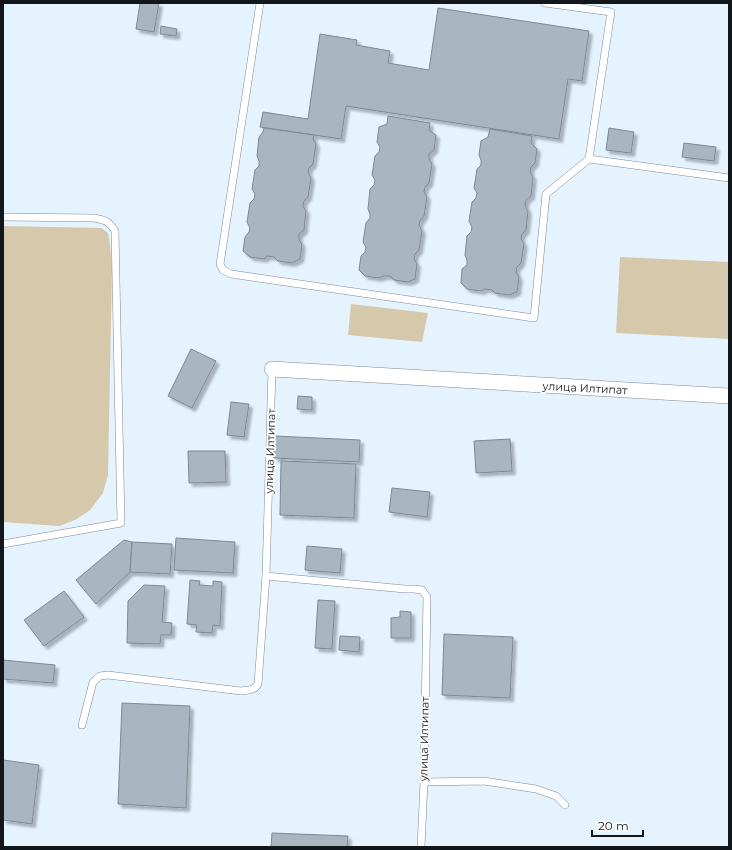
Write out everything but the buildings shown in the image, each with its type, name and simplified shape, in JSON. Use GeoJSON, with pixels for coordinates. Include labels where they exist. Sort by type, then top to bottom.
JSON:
{"type":"FeatureCollection","features":[{"type":"Feature","properties":{"kind":"street","name":"улица Илтипат"},"geometry":{"type":"LineString","coordinates":[[272,369],[729,396]]}},
{"type":"Feature","properties":{"kind":"lane"},"geometry":{"type":"LineString","coordinates":[[260,3],[220,264],[223,270],[231,274],[534,318],[546,194],[589,159],[611,12],[545,3]]}},
{"type":"Feature","properties":{"kind":"lane"},"geometry":{"type":"LineString","coordinates":[[589,159],[729,178]]}},
{"type":"Feature","properties":{"kind":"lane"},"geometry":{"type":"LineString","coordinates":[[3,217],[103,219],[111,223],[116,231],[120,523],[3,544]]}},
{"type":"Feature","properties":{"kind":"lane","name":"улица Илтипат"},"geometry":{"type":"LineString","coordinates":[[272,369],[266,576],[422,590],[427,597],[424,782],[421,847]]}},
{"type":"Feature","properties":{"kind":"lane"},"geometry":{"type":"LineString","coordinates":[[82,725],[93,682],[100,676],[108,675],[241,691],[256,688],[258,684],[266,576]]}},
{"type":"Feature","properties":{"kind":"lane"},"geometry":{"type":"LineString","coordinates":[[424,782],[484,781],[536,789],[556,796],[565,805]]}},
{"type":"Feature","properties":{"kind":"shaded area"},"geometry":{"type":"Polygon","coordinates":[[[3,226],[101,228],[108,233],[112,269],[108,475],[103,493],[90,510],[75,520],[59,526],[3,522],[3,226]]]}},
{"type":"Feature","properties":{"kind":"shaded area"},"geometry":{"type":"Polygon","coordinates":[[[620,257],[729,262],[729,339],[616,333],[620,257]]]}},
{"type":"Feature","properties":{"kind":"shaded area"},"geometry":{"type":"Polygon","coordinates":[[[351,304],[428,313],[422,342],[348,335],[351,304]]]}}]}
